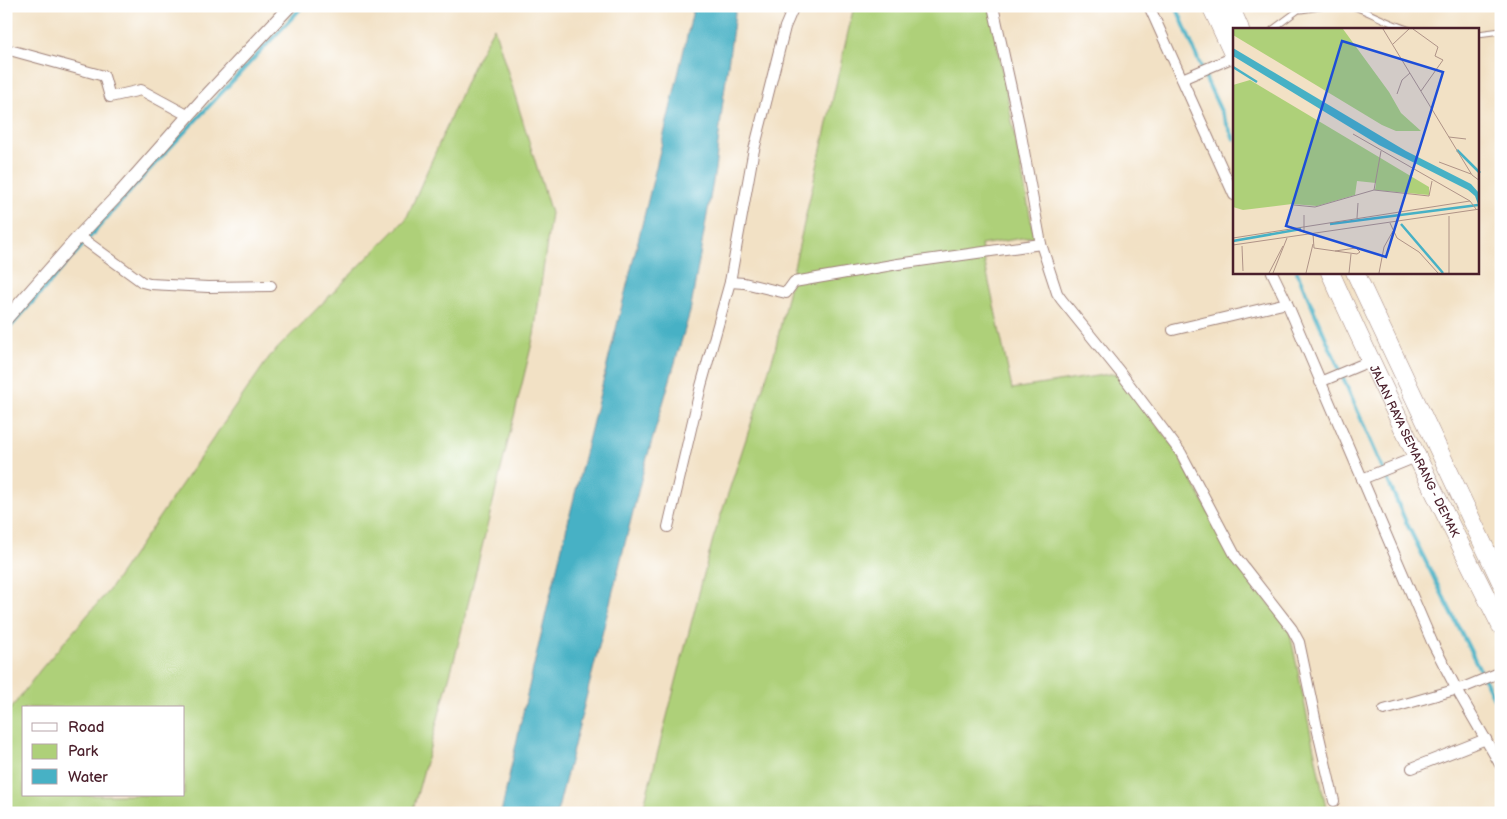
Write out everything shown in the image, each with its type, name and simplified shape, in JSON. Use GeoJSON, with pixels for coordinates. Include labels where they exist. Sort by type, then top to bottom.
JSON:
{"type":"FeatureCollection","features":[{"type":"Feature","properties":{"kind":"highway"},"geometry":{"type":"LineString","coordinates":[[1210,6],[1230,58]]}},
{"type":"Feature","properties":{"kind":"highway"},"geometry":{"type":"LineString","coordinates":[[1230,6],[1240,28]]}},
{"type":"Feature","properties":{"kind":"highway","name":"JALAN RAYA SEMARANG - DEMAK"},"geometry":{"type":"LineString","coordinates":[[1331,274],[1365,363],[1409,460],[1501,626]]}},
{"type":"Feature","properties":{"kind":"highway","name":"JALAN RAYA SEMARANG - DEMAK"},"geometry":{"type":"LineString","coordinates":[[1356,274],[1501,582]]}},
{"type":"Feature","properties":{"kind":"street"},"geometry":{"type":"LineString","coordinates":[[6,319],[79,236],[290,6]]}},
{"type":"Feature","properties":{"kind":"street"},"geometry":{"type":"LineString","coordinates":[[668,527],[701,386],[730,282],[753,154],[783,35],[794,6]]}},
{"type":"Feature","properties":{"kind":"street"},"geometry":{"type":"LineString","coordinates":[[994,6],[1019,124],[1041,244],[1057,293],[1181,453],[1236,557],[1292,629],[1299,642],[1334,801]]}},
{"type":"Feature","properties":{"kind":"street"},"geometry":{"type":"LineString","coordinates":[[1149,6],[1233,193]]}},
{"type":"Feature","properties":{"kind":"street"},"geometry":{"type":"LineString","coordinates":[[6,49],[104,76],[110,97],[140,90],[189,116]]}},
{"type":"Feature","properties":{"kind":"street"},"geometry":{"type":"LineString","coordinates":[[1182,79],[1230,58]]}},
{"type":"Feature","properties":{"kind":"street"},"geometry":{"type":"LineString","coordinates":[[79,236],[142,282],[208,287],[271,286]]}},
{"type":"Feature","properties":{"kind":"street"},"geometry":{"type":"LineString","coordinates":[[730,282],[744,283],[786,293],[794,282],[898,264],[1041,244]]}},
{"type":"Feature","properties":{"kind":"street"},"geometry":{"type":"LineString","coordinates":[[1273,274],[1325,380],[1432,642],[1461,688],[1501,766]]}},
{"type":"Feature","properties":{"kind":"street"},"geometry":{"type":"LineString","coordinates":[[1172,330],[1287,303]]}},
{"type":"Feature","properties":{"kind":"street"},"geometry":{"type":"LineString","coordinates":[[1325,380],[1365,363]]}},
{"type":"Feature","properties":{"kind":"street"},"geometry":{"type":"LineString","coordinates":[[1365,477],[1409,460]]}},
{"type":"Feature","properties":{"kind":"street"},"geometry":{"type":"LineString","coordinates":[[1384,710],[1461,688],[1499,673]]}},
{"type":"Feature","properties":{"kind":"street"},"geometry":{"type":"LineString","coordinates":[[1412,768],[1486,739]]}},
{"type":"Feature","properties":{"kind":"lane"},"geometry":{"type":"LineString","coordinates":[[1274,28],[1303,8],[1326,6]]}},
{"type":"Feature","properties":{"kind":"lane"},"geometry":{"type":"LineString","coordinates":[[1352,6],[1405,28]]}},
{"type":"Feature","properties":{"kind":"lane"},"geometry":{"type":"LineString","coordinates":[[1480,34],[1501,31]]}},
{"type":"Feature","properties":{"kind":"green space"},"geometry":{"type":"Polygon","coordinates":[[[854,6],[990,6],[1034,236],[981,245],[1012,389],[1116,373],[1175,448],[1232,557],[1289,628],[1327,813],[642,813],[713,539],[774,354],[854,6]]]}},
{"type":"Feature","properties":{"kind":"green space"},"geometry":{"type":"Polygon","coordinates":[[[494,27],[551,213],[534,335],[456,653],[412,813],[6,813],[6,715],[41,669],[109,590],[270,356],[406,219],[474,64],[494,27]]]}},
{"type":"Feature","properties":{"kind":"water"},"geometry":{"type":"Polygon","coordinates":[[[694,6],[736,6],[715,170],[690,312],[644,468],[557,813],[501,813],[571,510],[671,107],[694,6]]]}},
{"type":"Feature","properties":{"kind":"waterway"},"geometry":{"type":"LineString","coordinates":[[6,332],[149,170],[303,6]]}},
{"type":"Feature","properties":{"kind":"waterway"},"geometry":{"type":"LineString","coordinates":[[1176,6],[1206,79],[1233,137]]}},
{"type":"Feature","properties":{"kind":"waterway"},"geometry":{"type":"LineString","coordinates":[[1298,274],[1406,522],[1501,712]]}}]}
